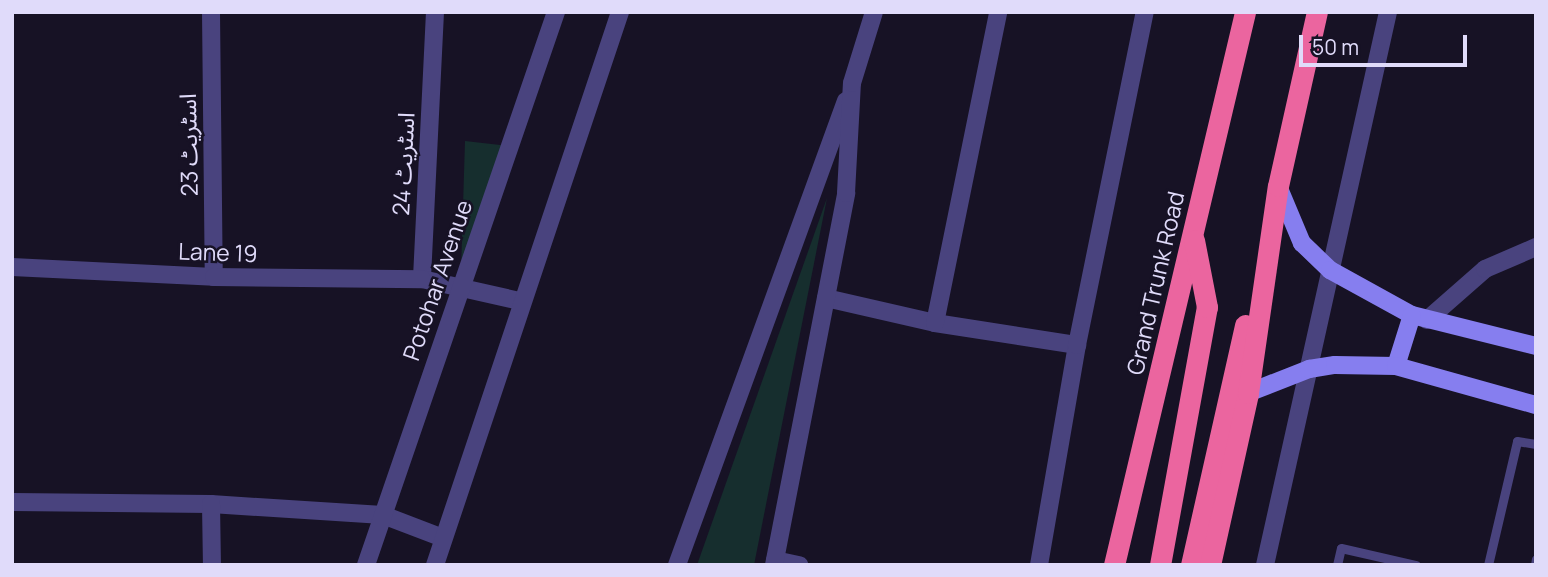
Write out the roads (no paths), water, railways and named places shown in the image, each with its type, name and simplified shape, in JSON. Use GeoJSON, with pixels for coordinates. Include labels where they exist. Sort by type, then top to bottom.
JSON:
{"type":"FeatureCollection","features":[{"type":"Feature","properties":{"kind":"highway","name":"Grand Trunk Road"},"geometry":{"type":"LineString","coordinates":[[1114,565],[1245,12]]}},
{"type":"Feature","properties":{"kind":"highway"},"geometry":{"type":"LineString","coordinates":[[1210,565],[1248,393],[1278,186],[1317,12]]}},
{"type":"Feature","properties":{"kind":"highway"},"geometry":{"type":"LineString","coordinates":[[1160,565],[1207,307],[1193,236]]}},
{"type":"Feature","properties":{"kind":"highway"},"geometry":{"type":"LineString","coordinates":[[1191,565],[1237,355],[1266,256]]}},
{"type":"Feature","properties":{"kind":"street","name":"اسٹریٹ 23"},"geometry":{"type":"LineString","coordinates":[[211,12],[214,277]]}},
{"type":"Feature","properties":{"kind":"street","name":"اسٹریٹ 24"},"geometry":{"type":"LineString","coordinates":[[422,279],[435,12]]}},
{"type":"Feature","properties":{"kind":"street","name":"Potohar Avenue"},"geometry":{"type":"LineString","coordinates":[[366,565],[556,12]]}},
{"type":"Feature","properties":{"kind":"street"},"geometry":{"type":"LineString","coordinates":[[435,565],[520,301],[620,12]]}},
{"type":"Feature","properties":{"kind":"street"},"geometry":{"type":"LineString","coordinates":[[677,565],[852,83],[874,12]]}},
{"type":"Feature","properties":{"kind":"street"},"geometry":{"type":"LineString","coordinates":[[935,323],[998,12]]}},
{"type":"Feature","properties":{"kind":"street"},"geometry":{"type":"LineString","coordinates":[[1039,565],[1077,345],[1145,12]]}},
{"type":"Feature","properties":{"kind":"street"},"geometry":{"type":"LineString","coordinates":[[1265,565],[1388,12]]}},
{"type":"Feature","properties":{"kind":"street"},"geometry":{"type":"LineString","coordinates":[[799,565],[775,563],[846,192],[852,83]]}},
{"type":"Feature","properties":{"kind":"street"},"geometry":{"type":"LineString","coordinates":[[1278,186],[1302,243],[1330,270],[1420,317],[1536,346]]}},
{"type":"Feature","properties":{"kind":"street"},"geometry":{"type":"LineString","coordinates":[[1396,366],[1420,317],[1485,269],[1536,247]]}},
{"type":"Feature","properties":{"kind":"street","name":"Lane 19"},"geometry":{"type":"LineString","coordinates":[[12,267],[214,277],[422,279]]}},
{"type":"Feature","properties":{"kind":"street"},"geometry":{"type":"LineString","coordinates":[[422,279],[460,285],[520,301]]}},
{"type":"Feature","properties":{"kind":"street"},"geometry":{"type":"LineString","coordinates":[[826,298],[935,323],[1077,345]]}},
{"type":"Feature","properties":{"kind":"street"},"geometry":{"type":"LineString","coordinates":[[1248,393],[1308,369],[1335,365],[1396,366],[1536,405]]}},
{"type":"Feature","properties":{"kind":"street"},"geometry":{"type":"LineString","coordinates":[[12,502],[211,504],[383,515],[443,538]]}},
{"type":"Feature","properties":{"kind":"street"},"geometry":{"type":"LineString","coordinates":[[211,504],[212,565]]}},
{"type":"Feature","properties":{"kind":"lane"},"geometry":{"type":"LineString","coordinates":[[1488,565],[1517,441],[1536,444]]}},
{"type":"Feature","properties":{"kind":"lane"},"geometry":{"type":"LineString","coordinates":[[1337,565],[1341,548],[1416,565]]}},
{"type":"Feature","properties":{"kind":"lane"},"geometry":{"type":"LineString","coordinates":[[1535,565],[1536,559]]}}]}
